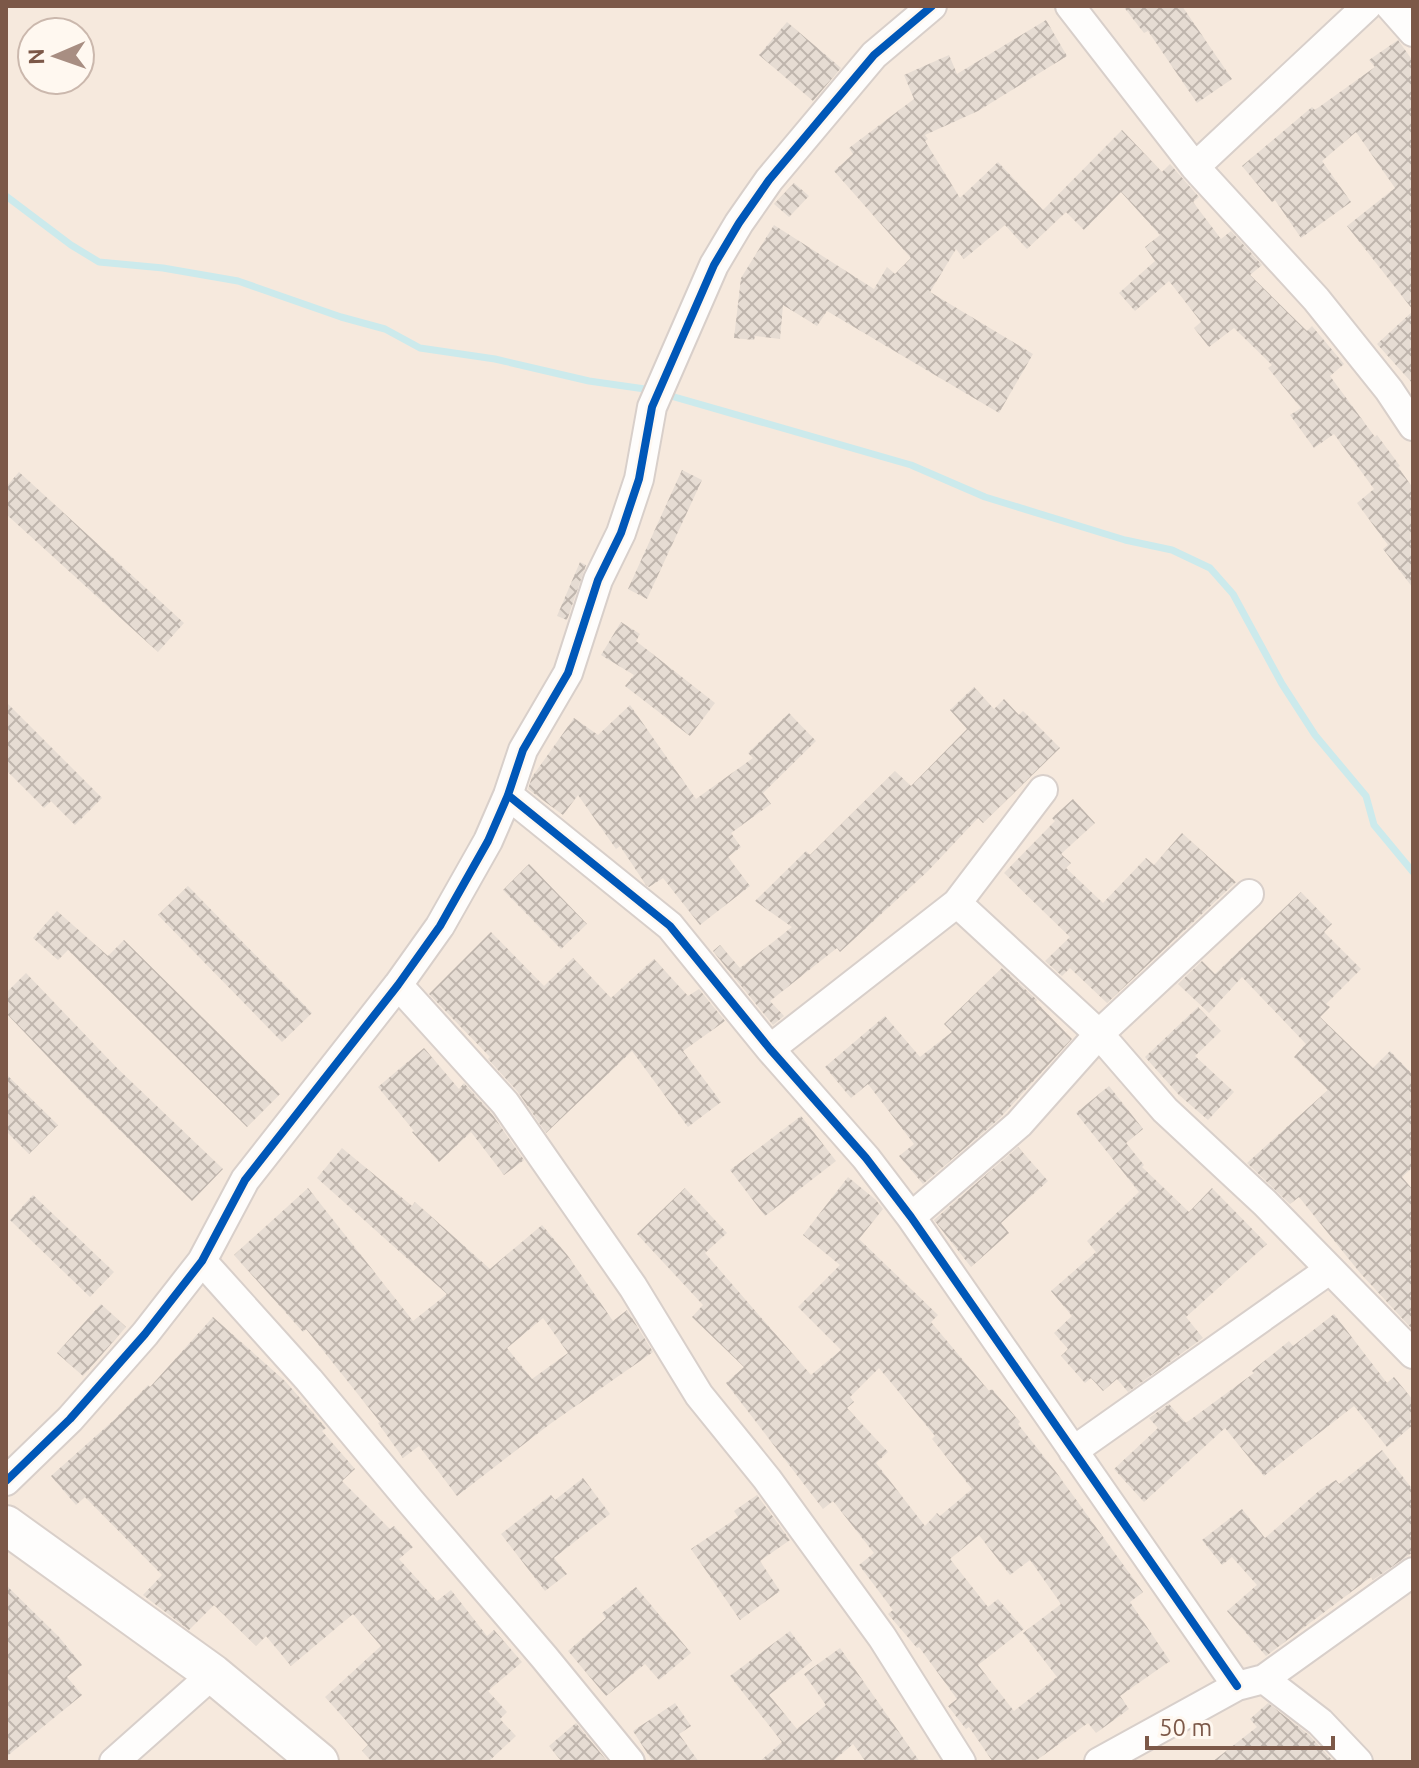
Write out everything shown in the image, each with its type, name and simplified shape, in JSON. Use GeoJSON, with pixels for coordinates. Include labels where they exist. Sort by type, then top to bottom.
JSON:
{"type":"FeatureCollection","features":[{"type":"Feature","properties":{"kind":"main road"},"geometry":{"type":"LineString","coordinates":[[6,1525],[213,1674],[319,1762]]}},
{"type":"Feature","properties":{"kind":"street"},"geometry":{"type":"LineString","coordinates":[[6,1481],[70,1419],[145,1334],[202,1261],[245,1180],[398,985],[440,926],[488,841],[523,750],[568,673],[598,580],[621,533],[639,479],[652,407],[714,265],[769,180],[874,55],[932,6]]}},
{"type":"Feature","properties":{"kind":"street"},"geometry":{"type":"LineString","coordinates":[[1070,6],[1195,167],[1316,299],[1389,390],[1413,426]]}},
{"type":"Feature","properties":{"kind":"street"},"geometry":{"type":"LineString","coordinates":[[1195,167],[1367,6]]}},
{"type":"Feature","properties":{"kind":"street"},"geometry":{"type":"LineString","coordinates":[[1390,6],[1413,32]]}},
{"type":"Feature","properties":{"kind":"street"},"geometry":{"type":"LineString","coordinates":[[770,1049],[957,903],[1043,790]]}},
{"type":"Feature","properties":{"kind":"street"},"geometry":{"type":"LineString","coordinates":[[508,795],[670,926],[770,1049],[866,1158],[911,1217],[1073,1451],[1250,1682],[1320,1722],[1358,1762]]}},
{"type":"Feature","properties":{"kind":"street"},"geometry":{"type":"LineString","coordinates":[[911,1217],[1019,1124],[1099,1034],[1249,894]]}},
{"type":"Feature","properties":{"kind":"street"},"geometry":{"type":"LineString","coordinates":[[957,903],[1099,1034],[1165,1110],[1265,1203],[1413,1354]]}},
{"type":"Feature","properties":{"kind":"street"},"geometry":{"type":"LineString","coordinates":[[398,985],[505,1103],[633,1287],[699,1395],[767,1479],[882,1637],[961,1762]]}},
{"type":"Feature","properties":{"kind":"street"},"geometry":{"type":"LineString","coordinates":[[202,1261],[309,1380],[630,1762]]}},
{"type":"Feature","properties":{"kind":"street"},"geometry":{"type":"LineString","coordinates":[[1073,1451],[1329,1270]]}},
{"type":"Feature","properties":{"kind":"street"},"geometry":{"type":"LineString","coordinates":[[1099,1762],[1250,1682],[1413,1572]]}},
{"type":"Feature","properties":{"kind":"street"},"geometry":{"type":"LineString","coordinates":[[114,1762],[213,1674]]}},
{"type":"Feature","properties":{"kind":"shaded area"},"geometry":{"type":"Polygon","coordinates":[[[6,6],[1413,6],[1413,1762],[6,1762],[6,6]]]}},
{"type":"Feature","properties":{"kind":"building"},"geometry":{"type":"Polygon","coordinates":[[[1123,6],[1182,6],[1232,79],[1197,103],[1148,31],[1144,33],[1123,6]]]}},
{"type":"Feature","properties":{"kind":"building"},"geometry":{"type":"Polygon","coordinates":[[[1046,20],[1067,56],[978,111],[925,135],[928,139],[925,141],[960,198],[998,162],[1043,210],[1122,130],[1162,172],[1170,164],[1199,197],[1193,202],[1221,239],[1231,231],[1262,265],[1250,275],[1307,331],[1312,326],[1344,364],[1330,376],[1400,466],[1413,488],[1413,588],[1383,549],[1388,545],[1357,503],[1374,489],[1334,434],[1314,448],[1290,415],[1301,408],[1268,368],[1272,365],[1234,328],[1209,347],[1194,328],[1201,322],[1169,281],[1135,311],[1119,293],[1155,261],[1145,247],[1160,235],[1121,192],[1084,230],[1066,212],[1027,249],[1005,225],[964,259],[956,249],[930,292],[1033,354],[999,413],[827,311],[817,326],[783,305],[780,339],[755,336],[754,340],[734,338],[741,278],[774,225],[874,289],[887,267],[895,274],[911,258],[834,171],[853,154],[849,148],[914,99],[904,75],[949,55],[957,74],[1046,20]]]}},
{"type":"Feature","properties":{"kind":"building"},"geometry":{"type":"Polygon","coordinates":[[[787,22],[841,68],[813,101],[759,55],[787,22]]]}},
{"type":"Feature","properties":{"kind":"building"},"geometry":{"type":"Polygon","coordinates":[[[1398,40],[1413,61],[1413,310],[1347,226],[1395,188],[1356,132],[1322,161],[1351,202],[1301,238],[1275,200],[1272,202],[1242,166],[1312,107],[1315,110],[1375,67],[1369,60],[1398,40]]]}},
{"type":"Feature","properties":{"kind":"building"},"geometry":{"type":"Polygon","coordinates":[[[794,183],[809,196],[789,217],[774,204],[794,183]]]}},
{"type":"Feature","properties":{"kind":"building"},"geometry":{"type":"Polygon","coordinates":[[[1413,311],[1413,384],[1377,344],[1413,311]]]}},
{"type":"Feature","properties":{"kind":"building"},"geometry":{"type":"Polygon","coordinates":[[[682,470],[702,480],[647,599],[628,589],[682,470]]]}},
{"type":"Feature","properties":{"kind":"building"},"geometry":{"type":"Polygon","coordinates":[[[19,472],[184,623],[158,652],[6,514],[6,487],[19,472]]]}},
{"type":"Feature","properties":{"kind":"building"},"geometry":{"type":"Polygon","coordinates":[[[580,562],[586,565],[567,620],[557,616],[580,562]]]}},
{"type":"Feature","properties":{"kind":"building"},"geometry":{"type":"Polygon","coordinates":[[[621,622],[640,634],[636,641],[715,703],[690,736],[625,686],[634,675],[601,655],[621,622]]]}},
{"type":"Feature","properties":{"kind":"building"},"geometry":{"type":"Polygon","coordinates":[[[974,687],[994,709],[1004,699],[1019,715],[1023,711],[1060,748],[983,823],[978,818],[928,871],[840,952],[837,948],[770,1001],[784,1016],[773,1025],[713,951],[720,945],[740,968],[792,927],[755,901],[806,851],[810,855],[895,771],[911,786],[967,729],[950,710],[974,687]]]}},
{"type":"Feature","properties":{"kind":"building"},"geometry":{"type":"Polygon","coordinates":[[[6,702],[102,798],[75,825],[51,801],[44,808],[6,770],[6,702]]]}},
{"type":"Feature","properties":{"kind":"building"},"geometry":{"type":"Polygon","coordinates":[[[630,705],[696,799],[753,758],[748,753],[789,713],[816,741],[763,793],[771,804],[731,833],[741,847],[728,857],[750,886],[700,925],[663,878],[649,887],[646,885],[620,846],[616,849],[578,795],[563,815],[528,789],[532,777],[574,718],[598,735],[630,705]]]}},
{"type":"Feature","properties":{"kind":"building"},"geometry":{"type":"Polygon","coordinates":[[[1073,799],[1095,823],[1061,854],[1071,863],[1066,868],[1103,903],[1146,858],[1154,865],[1182,833],[1236,882],[1107,1003],[1070,968],[1062,976],[1045,961],[1070,937],[1004,873],[1055,821],[1052,818],[1073,799]]]}},
{"type":"Feature","properties":{"kind":"building"},"geometry":{"type":"Polygon","coordinates":[[[529,864],[587,924],[561,949],[503,890],[529,864]]]}},
{"type":"Feature","properties":{"kind":"building"},"geometry":{"type":"Polygon","coordinates":[[[188,886],[312,1013],[282,1042],[158,915],[188,886]]]}},
{"type":"Feature","properties":{"kind":"building"},"geometry":{"type":"Polygon","coordinates":[[[1301,892],[1332,924],[1324,932],[1361,969],[1326,1004],[1330,1007],[1320,1017],[1373,1068],[1390,1051],[1413,1075],[1413,1167],[1402,1177],[1413,1190],[1413,1330],[1361,1274],[1299,1197],[1290,1204],[1247,1163],[1328,1090],[1294,1057],[1306,1044],[1242,977],[1209,1013],[1178,984],[1202,961],[1215,974],[1301,892]]]}},
{"type":"Feature","properties":{"kind":"building"},"geometry":{"type":"Polygon","coordinates":[[[57,911],[108,956],[124,940],[280,1094],[247,1127],[68,950],[58,960],[33,938],[57,911]]]}},
{"type":"Feature","properties":{"kind":"building"},"geometry":{"type":"Polygon","coordinates":[[[491,932],[544,986],[573,958],[611,998],[654,959],[688,996],[699,989],[725,1021],[683,1051],[721,1102],[688,1127],[632,1051],[546,1133],[518,1092],[488,1059],[490,1057],[429,994],[491,932]]]}},
{"type":"Feature","properties":{"kind":"building"},"geometry":{"type":"Polygon","coordinates":[[[1002,968],[1037,1000],[1072,1039],[999,1119],[923,1184],[899,1156],[914,1144],[868,1084],[851,1098],[825,1067],[885,1016],[920,1057],[952,1032],[944,1024],[1002,968]]]}},
{"type":"Feature","properties":{"kind":"building"},"geometry":{"type":"Polygon","coordinates":[[[26,973],[117,1068],[223,1169],[192,1201],[6,1013],[6,993],[26,973]]]}},
{"type":"Feature","properties":{"kind":"building"},"geometry":{"type":"Polygon","coordinates":[[[1198,1007],[1221,1031],[1195,1056],[1234,1092],[1208,1120],[1179,1095],[1145,1057],[1198,1007]]]}},
{"type":"Feature","properties":{"kind":"building"},"geometry":{"type":"Polygon","coordinates":[[[424,1048],[459,1089],[464,1083],[492,1114],[524,1160],[504,1175],[471,1132],[439,1162],[412,1132],[378,1087],[424,1048]]]}},
{"type":"Feature","properties":{"kind":"building"},"geometry":{"type":"Polygon","coordinates":[[[6,1074],[58,1125],[29,1154],[6,1131],[6,1074]]]}},
{"type":"Feature","properties":{"kind":"building"},"geometry":{"type":"Polygon","coordinates":[[[1109,1086],[1143,1129],[1126,1143],[1144,1165],[1142,1167],[1189,1212],[1212,1188],[1267,1244],[1186,1317],[1203,1338],[1128,1392],[1117,1379],[1103,1391],[1091,1378],[1085,1383],[1061,1356],[1068,1349],[1054,1333],[1072,1316],[1051,1291],[1096,1252],[1087,1241],[1139,1192],[1076,1113],[1109,1086]]]}},
{"type":"Feature","properties":{"kind":"building"},"geometry":{"type":"Polygon","coordinates":[[[801,1116],[836,1161],[765,1216],[730,1170],[801,1116]]]}},
{"type":"Feature","properties":{"kind":"building"},"geometry":{"type":"Polygon","coordinates":[[[1018,1147],[1048,1181],[1001,1223],[1009,1233],[971,1267],[934,1220],[1018,1147]]]}},
{"type":"Feature","properties":{"kind":"building"},"geometry":{"type":"Polygon","coordinates":[[[342,1148],[412,1206],[415,1202],[490,1269],[542,1225],[568,1256],[613,1321],[627,1310],[653,1352],[550,1424],[457,1496],[419,1446],[403,1458],[380,1422],[306,1329],[303,1332],[234,1255],[308,1188],[413,1321],[447,1294],[317,1178],[342,1148]],[[543,1318],[507,1348],[532,1379],[568,1353],[543,1318]]]}},
{"type":"Feature","properties":{"kind":"building"},"geometry":{"type":"Polygon","coordinates":[[[848,1177],[876,1200],[883,1209],[859,1239],[938,1315],[931,1322],[989,1391],[992,1389],[1020,1422],[1018,1424],[1143,1592],[1130,1602],[1170,1661],[1120,1696],[1129,1709],[1096,1733],[1088,1723],[1034,1762],[993,1762],[969,1727],[966,1729],[948,1706],[957,1699],[919,1647],[888,1614],[893,1610],[859,1565],[874,1553],[833,1501],[823,1509],[726,1383],[744,1367],[692,1317],[703,1305],[637,1234],[685,1188],[727,1233],[705,1253],[811,1375],[841,1350],[798,1307],[840,1265],[803,1235],[848,1177]],[[879,1368],[850,1397],[854,1402],[847,1408],[888,1452],[876,1463],[925,1526],[937,1513],[940,1516],[972,1489],[932,1439],[935,1436],[879,1368]],[[979,1535],[950,1559],[988,1607],[998,1599],[1024,1629],[978,1665],[1014,1711],[1057,1677],[1023,1633],[1061,1604],[1030,1560],[1010,1575],[979,1535]]]}},
{"type":"Feature","properties":{"kind":"building"},"geometry":{"type":"Polygon","coordinates":[[[33,1195],[114,1272],[90,1297],[10,1220],[33,1195]]]}},
{"type":"Feature","properties":{"kind":"building"},"geometry":{"type":"Polygon","coordinates":[[[101,1304],[126,1327],[83,1376],[57,1353],[101,1304]]]}},
{"type":"Feature","properties":{"kind":"building"},"geometry":{"type":"Polygon","coordinates":[[[1334,1314],[1387,1383],[1394,1377],[1413,1400],[1413,1425],[1387,1447],[1354,1406],[1264,1476],[1225,1428],[1144,1502],[1114,1469],[1158,1428],[1149,1418],[1169,1404],[1186,1423],[1254,1373],[1252,1371],[1289,1341],[1293,1346],[1334,1314]]]}},
{"type":"Feature","properties":{"kind":"building"},"geometry":{"type":"Polygon","coordinates":[[[213,1317],[286,1382],[326,1428],[322,1431],[355,1469],[342,1481],[390,1529],[394,1526],[413,1547],[399,1559],[437,1601],[451,1590],[487,1636],[494,1630],[522,1662],[488,1691],[507,1712],[500,1719],[516,1736],[488,1762],[372,1762],[362,1751],[368,1745],[325,1697],[381,1646],[353,1614],[291,1666],[266,1636],[256,1646],[214,1605],[189,1630],[143,1595],[162,1575],[85,1497],[76,1505],[51,1476],[148,1385],[150,1387],[213,1317]]]}},
{"type":"Feature","properties":{"kind":"building"},"geometry":{"type":"Polygon","coordinates":[[[1382,1450],[1413,1490],[1413,1552],[1373,1580],[1371,1577],[1266,1656],[1227,1611],[1257,1585],[1232,1557],[1222,1565],[1202,1540],[1242,1509],[1265,1538],[1320,1490],[1336,1480],[1339,1484],[1382,1450]]]}},
{"type":"Feature","properties":{"kind":"building"},"geometry":{"type":"Polygon","coordinates":[[[583,1478],[610,1514],[554,1558],[567,1574],[545,1591],[501,1534],[551,1495],[555,1500],[583,1478]]]}},
{"type":"Feature","properties":{"kind":"building"},"geometry":{"type":"Polygon","coordinates":[[[757,1495],[790,1540],[760,1561],[780,1591],[740,1620],[691,1549],[738,1517],[734,1511],[757,1495]]]}},
{"type":"Feature","properties":{"kind":"building"},"geometry":{"type":"Polygon","coordinates":[[[6,1585],[59,1637],[82,1665],[67,1677],[82,1695],[6,1757],[6,1585]]]}},
{"type":"Feature","properties":{"kind":"building"},"geometry":{"type":"Polygon","coordinates":[[[636,1587],[691,1653],[659,1680],[645,1664],[606,1696],[568,1651],[606,1618],[602,1613],[636,1587]]]}},
{"type":"Feature","properties":{"kind":"building"},"geometry":{"type":"Polygon","coordinates":[[[790,1631],[812,1661],[769,1695],[797,1729],[826,1705],[804,1674],[840,1648],[920,1762],[866,1762],[853,1744],[832,1762],[759,1762],[782,1742],[730,1676],[790,1631]]]}},
{"type":"Feature","properties":{"kind":"building"},"geometry":{"type":"Polygon","coordinates":[[[675,1703],[691,1726],[679,1734],[699,1762],[653,1762],[633,1731],[675,1703]]]}},
{"type":"Feature","properties":{"kind":"building"},"geometry":{"type":"Polygon","coordinates":[[[1268,1703],[1309,1735],[1334,1762],[1212,1762],[1257,1727],[1250,1719],[1268,1703]]]}},
{"type":"Feature","properties":{"kind":"building"},"geometry":{"type":"Polygon","coordinates":[[[576,1723],[608,1762],[562,1762],[549,1746],[576,1723]]]}},
{"type":"Feature","properties":{"kind":"waterway"},"geometry":{"type":"LineString","coordinates":[[6,196],[99,262],[163,268],[238,281],[385,329],[420,348],[495,359],[589,381],[652,390]]}},
{"type":"Feature","properties":{"kind":"waterway"},"geometry":{"type":"LineString","coordinates":[[664,394],[911,465],[985,497],[1125,540],[1172,550],[1210,568],[1233,594],[1282,684],[1315,735],[1366,796],[1374,825],[1413,872]]}},
{"type":"Feature","properties":{"kind":"cycle path"},"geometry":{"type":"LineString","coordinates":[[6,1481],[70,1419],[145,1334],[202,1261],[245,1180],[398,985],[440,926],[488,841],[523,750],[568,673],[598,580],[621,533],[639,479],[652,407],[714,265],[769,180],[874,55],[932,6]]}},
{"type":"Feature","properties":{"kind":"cycle path"},"geometry":{"type":"LineString","coordinates":[[508,795],[670,926],[770,1049],[866,1158],[911,1217],[1237,1686]]}}]}
